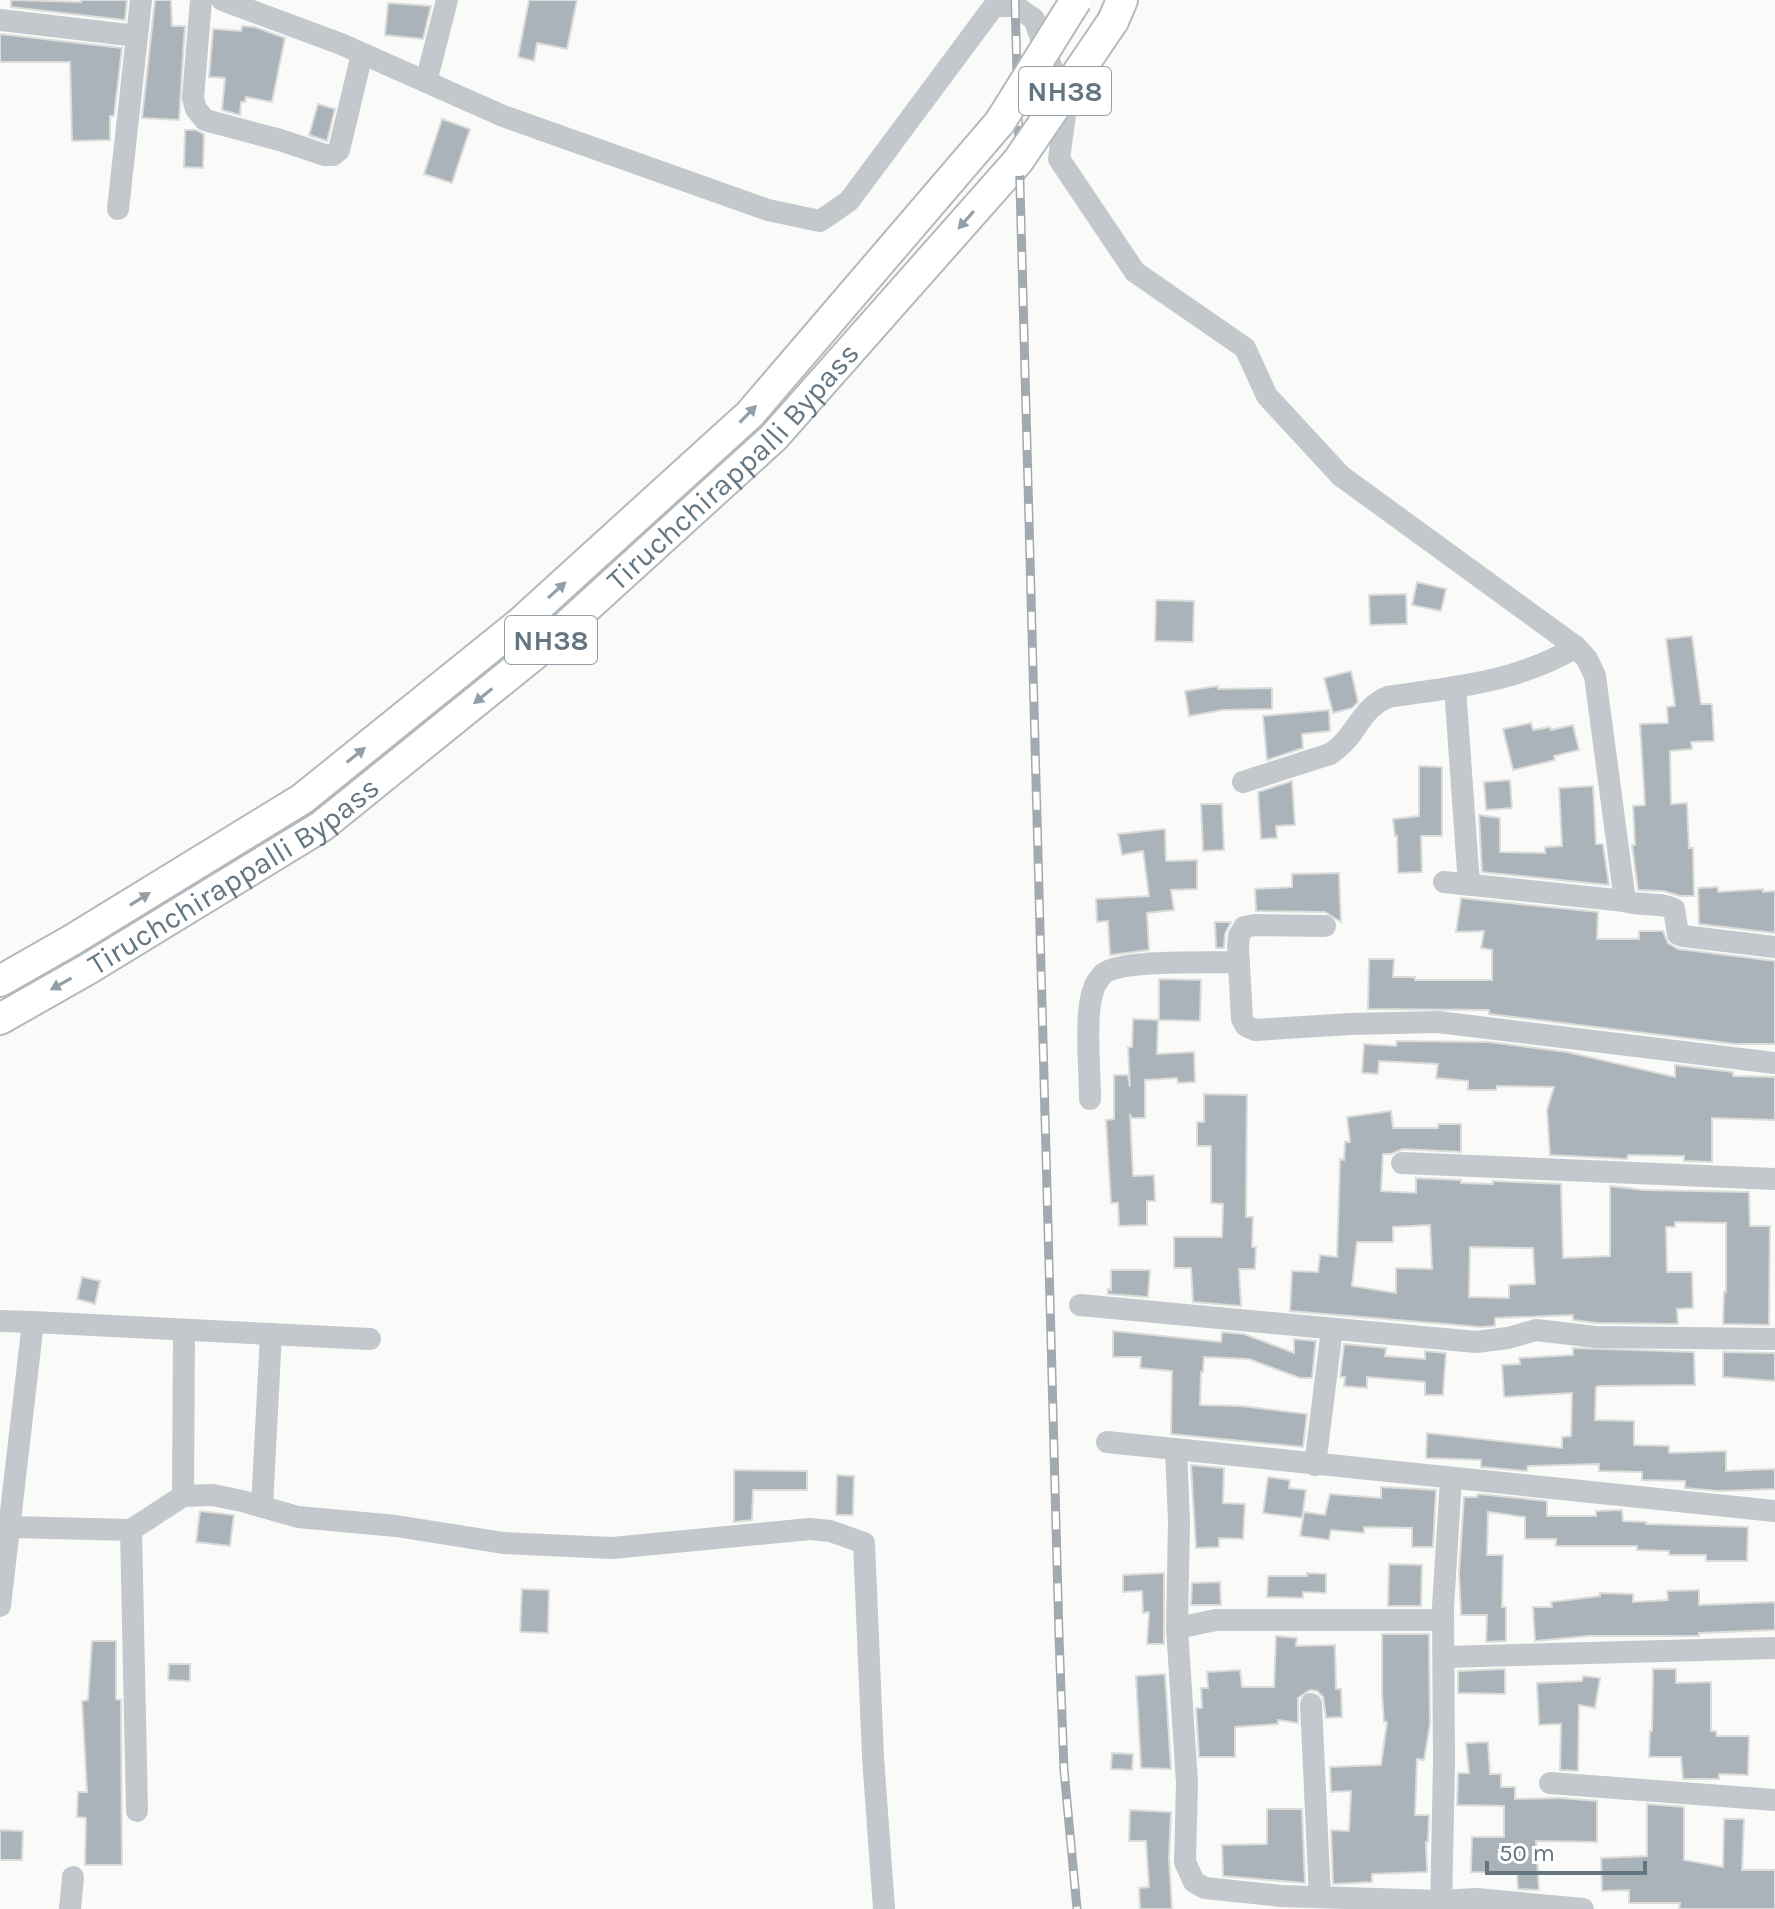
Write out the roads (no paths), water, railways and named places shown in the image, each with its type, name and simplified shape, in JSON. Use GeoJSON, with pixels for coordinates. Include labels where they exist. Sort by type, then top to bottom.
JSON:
{"type":"FeatureCollection","features":[{"type":"Feature","properties":{"kind":"highway","name":"Tiruchchirappalli Bypass"},"geometry":{"type":"LineString","coordinates":[[0,981],[302,799],[519,624],[750,414],[1000,122],[1076,0]]}},
{"type":"Feature","properties":{"kind":"highway","name":"Tiruchchirappalli Bypass"},"geometry":{"type":"LineString","coordinates":[[0,1019],[322,826],[541,649],[774,437],[1018,161],[1117,10]]}},
{"type":"Feature","properties":{"kind":"street"},"geometry":{"type":"LineString","coordinates":[[118,209],[141,0]]}},
{"type":"Feature","properties":{"kind":"street"},"geometry":{"type":"LineString","coordinates":[[201,0],[193,98],[196,109],[205,120],[333,155],[339,150],[362,54]]}},
{"type":"Feature","properties":{"kind":"street"},"geometry":{"type":"LineString","coordinates":[[222,0],[278,10],[362,54],[503,116],[768,210],[820,221],[849,201],[994,6],[1015,6],[1034,19],[1066,107],[1059,159],[1135,272],[1245,348],[1267,396],[1341,476],[1576,647],[1587,659],[1595,676],[1625,901]]}},
{"type":"Feature","properties":{"kind":"street"},"geometry":{"type":"LineString","coordinates":[[426,82],[447,0]]}},
{"type":"Feature","properties":{"kind":"street"},"geometry":{"type":"LineString","coordinates":[[0,20],[137,36]]}},
{"type":"Feature","properties":{"kind":"street"},"geometry":{"type":"LineString","coordinates":[[1243,782],[1330,754],[1348,740],[1364,712],[1388,697],[1522,673],[1551,662],[1576,647]]}},
{"type":"Feature","properties":{"kind":"street"},"geometry":{"type":"LineString","coordinates":[[1455,687],[1469,885]]}},
{"type":"Feature","properties":{"kind":"street"},"geometry":{"type":"LineString","coordinates":[[1444,882],[1668,906],[1674,909],[1678,934],[1683,936],[1775,947]]}},
{"type":"Feature","properties":{"kind":"street"},"geometry":{"type":"LineString","coordinates":[[1325,926],[1244,927],[1239,936],[1239,962],[1242,1019],[1246,1026],[1255,1030],[1438,1022],[1775,1063]]}},
{"type":"Feature","properties":{"kind":"street"},"geometry":{"type":"LineString","coordinates":[[1090,1099],[1090,1008],[1094,987],[1103,974],[1119,967],[1144,964],[1239,962]]}},
{"type":"Feature","properties":{"kind":"street"},"geometry":{"type":"LineString","coordinates":[[1402,1163],[1775,1179]]}},
{"type":"Feature","properties":{"kind":"street"},"geometry":{"type":"LineString","coordinates":[[1080,1305],[1476,1342],[1536,1330],[1596,1337],[1775,1339]]}},
{"type":"Feature","properties":{"kind":"street"},"geometry":{"type":"LineString","coordinates":[[0,1321],[370,1339]]}},
{"type":"Feature","properties":{"kind":"street"},"geometry":{"type":"LineString","coordinates":[[0,1606],[33,1322]]}},
{"type":"Feature","properties":{"kind":"street"},"geometry":{"type":"LineString","coordinates":[[1315,1465],[1332,1329]]}},
{"type":"Feature","properties":{"kind":"street"},"geometry":{"type":"LineString","coordinates":[[183,1496],[184,1330]]}},
{"type":"Feature","properties":{"kind":"street"},"geometry":{"type":"LineString","coordinates":[[262,1507],[271,1334]]}},
{"type":"Feature","properties":{"kind":"street"},"geometry":{"type":"LineString","coordinates":[[1107,1442],[1775,1511]]}},
{"type":"Feature","properties":{"kind":"street"},"geometry":{"type":"LineString","coordinates":[[1176,1450],[1179,1521],[1177,1628],[1187,1783],[1185,1862],[1194,1882],[1205,1888],[1281,1902],[1320,1897],[1441,1905],[1476,1899],[1583,1909]]}},
{"type":"Feature","properties":{"kind":"street"},"geometry":{"type":"LineString","coordinates":[[1441,1905],[1443,1620],[1451,1479]]}},
{"type":"Feature","properties":{"kind":"street"},"geometry":{"type":"LineString","coordinates":[[10,1527],[131,1530],[183,1496],[213,1495],[310,1519],[396,1526],[503,1543],[612,1548],[810,1529],[830,1531],[864,1543],[873,1757],[884,1909]]}},
{"type":"Feature","properties":{"kind":"street"},"geometry":{"type":"LineString","coordinates":[[131,1530],[137,1811]]}},
{"type":"Feature","properties":{"kind":"street"},"geometry":{"type":"LineString","coordinates":[[1177,1628],[1216,1620],[1443,1620]]}},
{"type":"Feature","properties":{"kind":"street"},"geometry":{"type":"LineString","coordinates":[[1444,1657],[1775,1648]]}},
{"type":"Feature","properties":{"kind":"street"},"geometry":{"type":"LineString","coordinates":[[1311,1704],[1320,1897]]}},
{"type":"Feature","properties":{"kind":"street"},"geometry":{"type":"LineString","coordinates":[[1550,1783],[1775,1800]]}},
{"type":"Feature","properties":{"kind":"street"},"geometry":{"type":"LineString","coordinates":[[70,1909],[73,1877]]}},
{"type":"Feature","properties":{"kind":"railway"},"geometry":{"type":"LineString","coordinates":[[1015,0],[1059,1636],[1064,1770],[1077,1909]]}}]}
